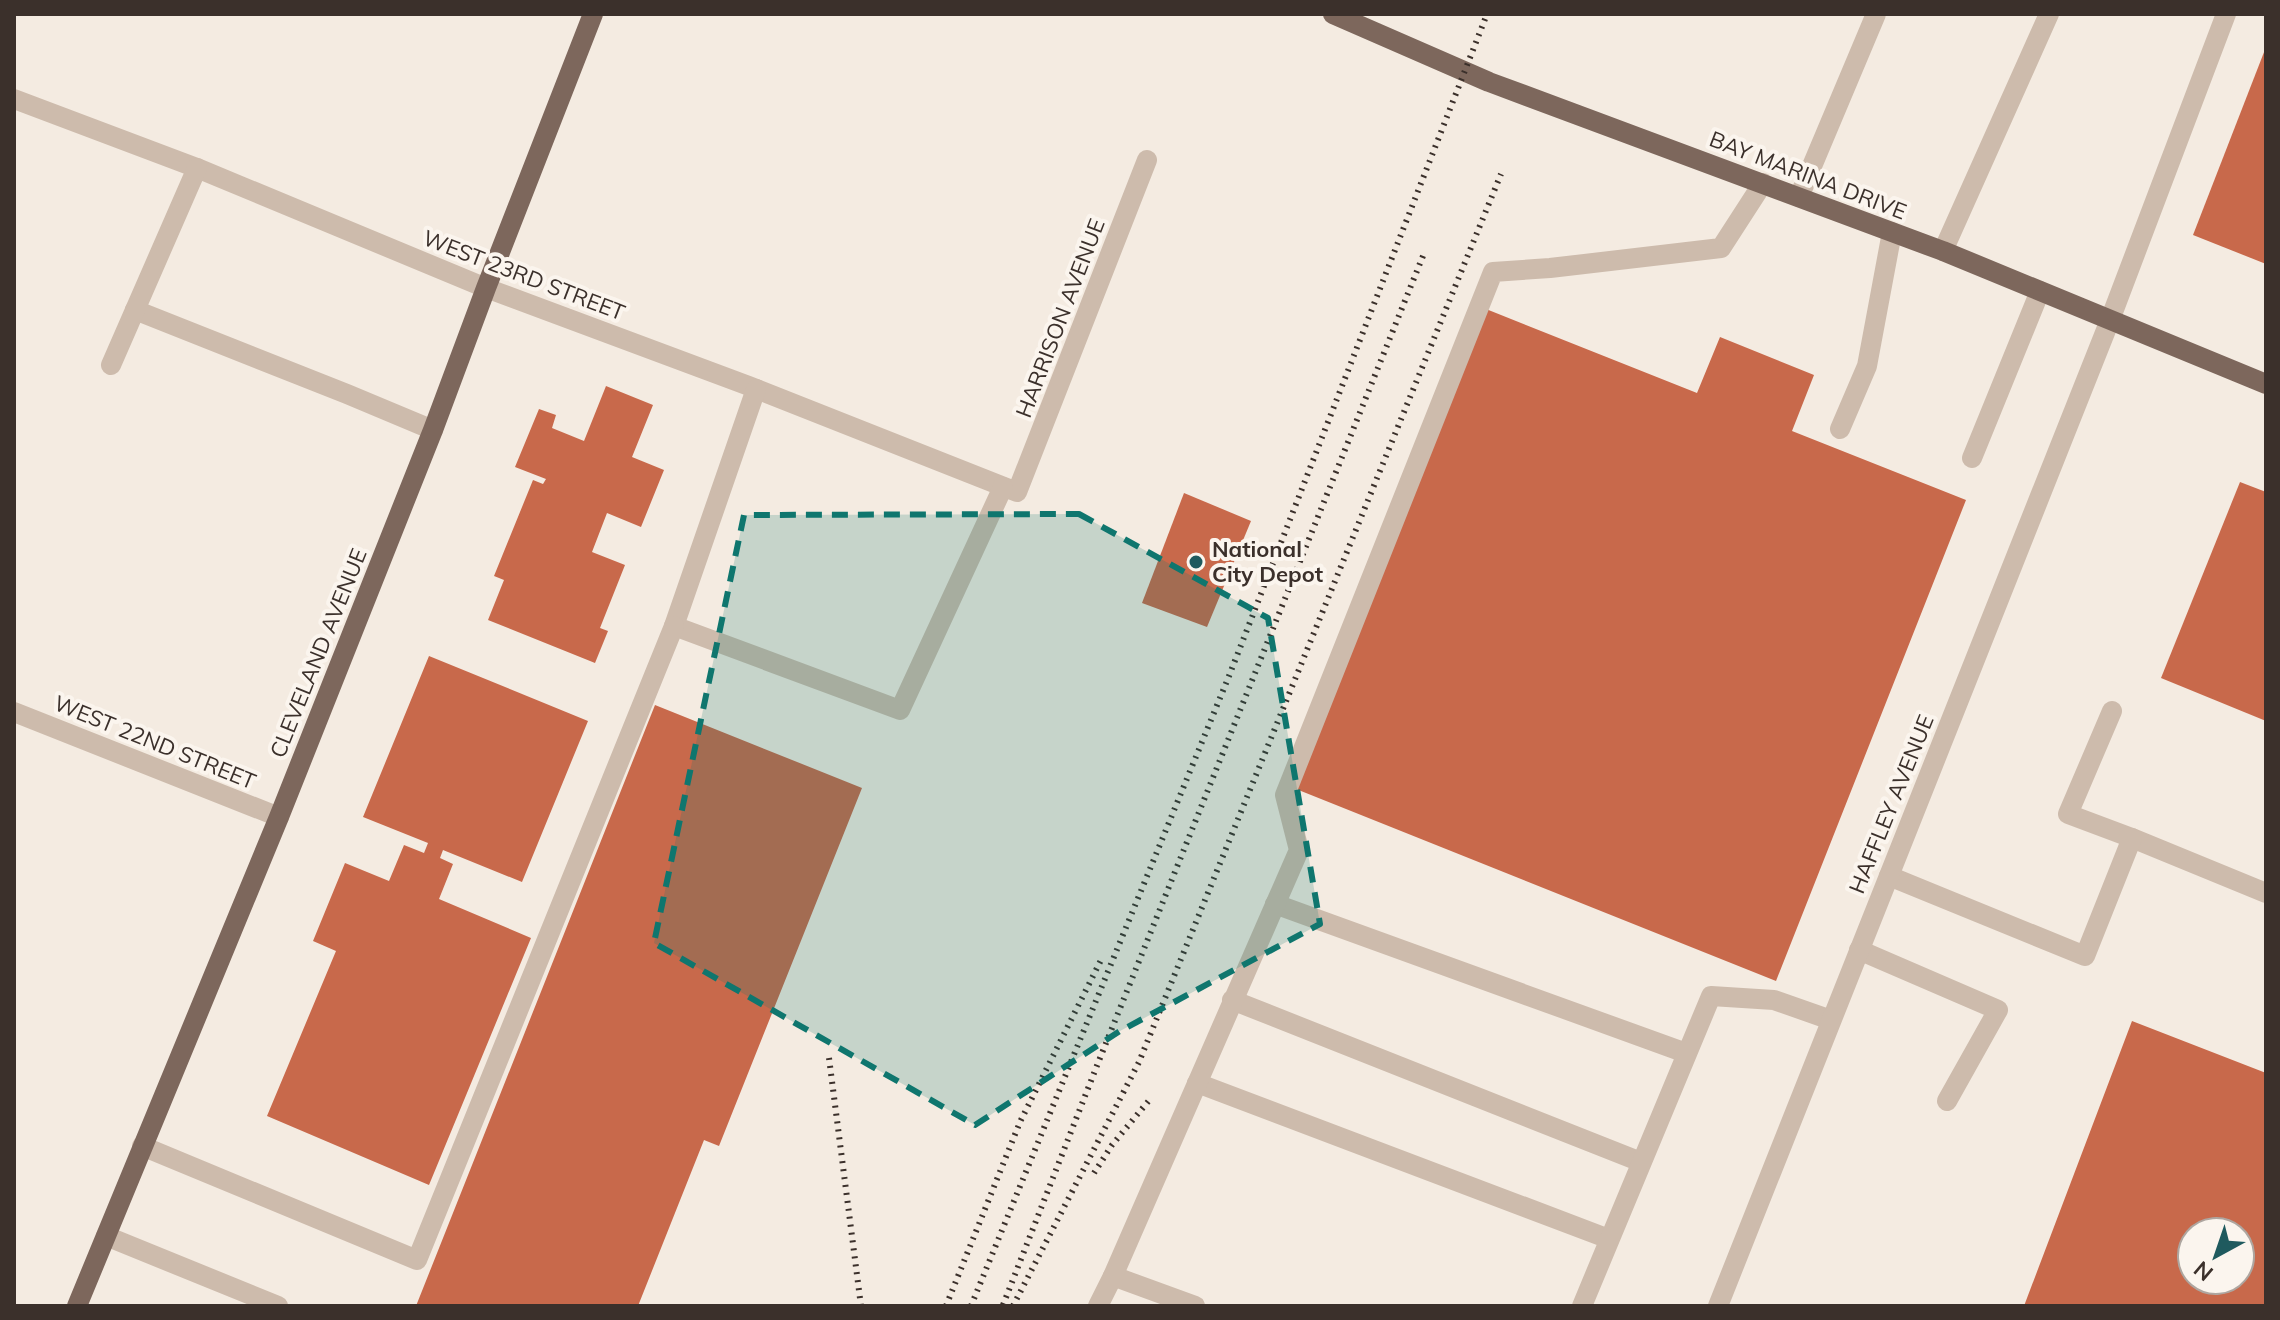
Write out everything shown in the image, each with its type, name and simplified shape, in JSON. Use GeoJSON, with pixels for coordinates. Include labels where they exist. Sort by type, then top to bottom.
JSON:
{"type":"FeatureCollection","features":[{"type":"Feature","properties":{"kind":"main road","name":"CLEVELAND AVENUE"},"geometry":{"type":"LineString","coordinates":[[77,1306],[279,817],[433,430],[593,14]]}},
{"type":"Feature","properties":{"kind":"main road","name":"BAY MARINA DRIVE"},"geometry":{"type":"LineString","coordinates":[[1333,14],[1489,82],[1943,251],[2266,384]]}},
{"type":"Feature","properties":{"kind":"street"},"geometry":{"type":"LineString","coordinates":[[1799,197],[1876,14]]}},
{"type":"Feature","properties":{"kind":"street"},"geometry":{"type":"LineString","coordinates":[[1943,251],[2049,14]]}},
{"type":"Feature","properties":{"kind":"street","name":"HAFFLEY AVENUE"},"geometry":{"type":"LineString","coordinates":[[1718,1306],[2110,320],[2226,14]]}},
{"type":"Feature","properties":{"kind":"street","name":"WEST 23RD STREET"},"geometry":{"type":"LineString","coordinates":[[14,99],[197,168],[486,288],[756,389],[1010,490]]}},
{"type":"Feature","properties":{"kind":"street","name":"HARRISON AVENUE"},"geometry":{"type":"LineString","coordinates":[[674,626],[900,710],[1010,490],[1147,160]]}},
{"type":"Feature","properties":{"kind":"street"},"geometry":{"type":"LineString","coordinates":[[111,365],[197,168]]}},
{"type":"Feature","properties":{"kind":"street"},"geometry":{"type":"LineString","coordinates":[[1098,1306],[1299,850],[1285,795],[1493,272],[1721,248],[1763,183]]}},
{"type":"Feature","properties":{"kind":"street"},"geometry":{"type":"LineString","coordinates":[[1840,429],[1867,366],[1892,232]]}},
{"type":"Feature","properties":{"kind":"street"},"geometry":{"type":"LineString","coordinates":[[1972,458],[2040,291]]}},
{"type":"Feature","properties":{"kind":"street"},"geometry":{"type":"LineString","coordinates":[[135,310],[433,430]]}},
{"type":"Feature","properties":{"kind":"street"},"geometry":{"type":"LineString","coordinates":[[142,1146],[417,1260],[674,626],[756,389]]}},
{"type":"Feature","properties":{"kind":"street"},"geometry":{"type":"LineString","coordinates":[[2112,711],[2068,814],[2266,893]]}},
{"type":"Feature","properties":{"kind":"street","name":"WEST 22ND STREET"},"geometry":{"type":"LineString","coordinates":[[14,712],[279,817]]}},
{"type":"Feature","properties":{"kind":"street"},"geometry":{"type":"LineString","coordinates":[[1889,876],[2085,956],[2132,838]]}},
{"type":"Feature","properties":{"kind":"street"},"geometry":{"type":"LineString","coordinates":[[1275,904],[1686,1053]]}},
{"type":"Feature","properties":{"kind":"street"},"geometry":{"type":"LineString","coordinates":[[1859,950],[1998,1010],[1947,1101]]}},
{"type":"Feature","properties":{"kind":"street"},"geometry":{"type":"LineString","coordinates":[[1582,1306],[1711,996],[1774,1000],[1831,1020]]}},
{"type":"Feature","properties":{"kind":"street"},"geometry":{"type":"LineString","coordinates":[[1232,1000],[1641,1162]]}},
{"type":"Feature","properties":{"kind":"street"},"geometry":{"type":"LineString","coordinates":[[1197,1083],[1609,1239]]}},
{"type":"Feature","properties":{"kind":"street"},"geometry":{"type":"LineString","coordinates":[[106,1236],[278,1306]]}},
{"type":"Feature","properties":{"kind":"street"},"geometry":{"type":"LineString","coordinates":[[1113,1276],[1195,1306]]}},
{"type":"Feature","properties":{"kind":"highlighted area"},"geometry":{"type":"Polygon","coordinates":[[[1079,514],[1268,618],[1320,924],[1120,1031],[975,1125],[654,943],[744,515],[1079,514]]]}},
{"type":"Feature","properties":{"kind":"building"},"geometry":{"type":"Polygon","coordinates":[[[2266,47],[2266,264],[2193,235],[2266,47]]]}},
{"type":"Feature","properties":{"kind":"building"},"geometry":{"type":"Polygon","coordinates":[[[1486,309],[1697,393],[1720,337],[1814,375],[1792,431],[1966,500],[1776,981],[1296,789],[1486,309]]]}},
{"type":"Feature","properties":{"kind":"building"},"geometry":{"type":"Polygon","coordinates":[[[606,386],[653,405],[632,457],[664,470],[641,527],[607,513],[592,552],[625,565],[600,628],[608,631],[595,663],[488,620],[504,580],[494,576],[533,480],[543,484],[546,479],[515,467],[539,409],[556,415],[552,428],[584,441],[606,386]]]}},
{"type":"Feature","properties":{"kind":"building"},"geometry":{"type":"Polygon","coordinates":[[[2240,482],[2266,492],[2266,721],[2161,678],[2240,482]]]}},
{"type":"Feature","properties":{"kind":"building","name":"National City Depot"},"geometry":{"type":"Polygon","coordinates":[[[1184,493],[1251,521],[1207,627],[1142,603],[1184,493]]]}},
{"type":"Feature","properties":{"kind":"building"},"geometry":{"type":"Polygon","coordinates":[[[429,656],[588,721],[522,882],[443,850],[440,858],[453,864],[439,899],[531,938],[429,1185],[267,1116],[336,951],[313,941],[345,863],[389,881],[404,845],[424,853],[428,843],[363,817],[429,656]]]}},
{"type":"Feature","properties":{"kind":"building"},"geometry":{"type":"Polygon","coordinates":[[[655,705],[862,788],[719,1146],[704,1140],[638,1306],[416,1306],[655,705]]]}},
{"type":"Feature","properties":{"kind":"building"},"geometry":{"type":"Polygon","coordinates":[[[2132,1021],[2266,1073],[2266,1306],[2024,1306],[2132,1021]]]}},
{"type":"Feature","properties":{"kind":"railway"},"geometry":{"type":"LineString","coordinates":[[971,1306],[1229,676],[1487,14]]}},
{"type":"Feature","properties":{"kind":"railway"},"geometry":{"type":"LineString","coordinates":[[1013,1306],[1139,1062],[1501,174]]}},
{"type":"Feature","properties":{"kind":"railway"},"geometry":{"type":"LineString","coordinates":[[1003,1305],[1425,251]]}},
{"type":"Feature","properties":{"kind":"railway"},"geometry":{"type":"LineString","coordinates":[[946,1306],[1020,1122],[1101,960]]}},
{"type":"Feature","properties":{"kind":"railway"},"geometry":{"type":"LineString","coordinates":[[829,1058],[861,1306]]}},
{"type":"Feature","properties":{"kind":"railway"},"geometry":{"type":"LineString","coordinates":[[1094,1173],[1112,1145],[1151,1098]]}},
{"type":"Feature","properties":{"kind":"place","name":"National City Depot"},"geometry":{"type":"Point","coordinates":[1196,562]}}]}
